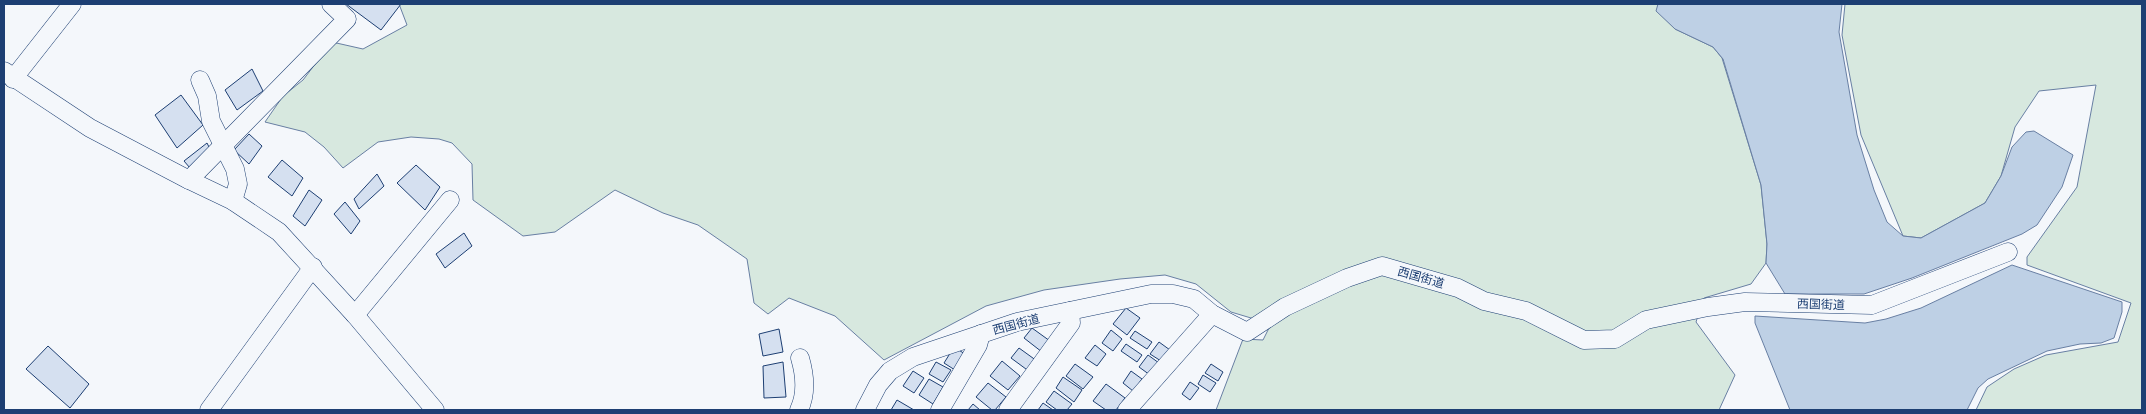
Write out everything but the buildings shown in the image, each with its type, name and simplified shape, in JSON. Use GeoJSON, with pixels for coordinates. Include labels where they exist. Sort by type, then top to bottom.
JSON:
{"type":"FeatureCollection","features":[{"type":"Feature","properties":{"kind":"street"},"geometry":{"type":"LineString","coordinates":[[72,4],[8,75],[90,128],[233,201],[279,232],[313,267],[435,410]]}},
{"type":"Feature","properties":{"kind":"street"},"geometry":{"type":"LineString","coordinates":[[189,180],[348,19],[331,4]]}},
{"type":"Feature","properties":{"kind":"street"},"geometry":{"type":"LineString","coordinates":[[200,80],[207,96],[211,121],[235,169],[238,184],[233,201]]}},
{"type":"Feature","properties":{"kind":"street"},"geometry":{"type":"LineString","coordinates":[[355,315],[450,200]]}},
{"type":"Feature","properties":{"kind":"street","name":"西国街道"},"geometry":{"type":"LineString","coordinates":[[865,410],[878,385],[890,371],[912,357],[1017,322],[1151,294],[1173,294],[1194,299],[1212,314],[1248,332],[1285,307],[1347,278],[1382,266],[1458,288],[1484,301],[1526,311],[1584,340],[1616,339],[1646,320],[1708,307],[1745,302],[1872,305],[2008,252]]}},
{"type":"Feature","properties":{"kind":"street"},"geometry":{"type":"LineString","coordinates":[[209,410],[313,267]]}},
{"type":"Feature","properties":{"kind":"street"},"geometry":{"type":"LineString","coordinates":[[1008,410],[1071,323],[1070,310]]}},
{"type":"Feature","properties":{"kind":"street"},"geometry":{"type":"LineString","coordinates":[[1128,410],[1212,314]]}},
{"type":"Feature","properties":{"kind":"street"},"geometry":{"type":"LineString","coordinates":[[940,410],[978,344],[980,334]]}},
{"type":"Feature","properties":{"kind":"street"},"geometry":{"type":"LineString","coordinates":[[799,410],[805,386],[800,358]]}},
{"type":"Feature","properties":{"kind":"shaded area"},"geometry":{"type":"Polygon","coordinates":[[[399,4],[1658,4],[1657,11],[1675,29],[1713,47],[1722,58],[1761,185],[1767,244],[1766,263],[1751,284],[1704,298],[1696,322],[1735,375],[1719,410],[1216,410],[1243,339],[1263,340],[1271,324],[1231,312],[1196,284],[1165,275],[1120,279],[1044,290],[986,306],[884,360],[835,316],[789,298],[768,314],[754,303],[747,259],[698,225],[663,213],[615,190],[555,232],[523,236],[473,200],[472,164],[452,143],[439,139],[411,137],[378,142],[343,168],[324,147],[305,132],[265,122],[283,96],[303,80],[332,42],[363,49],[407,25],[399,4]]]}},
{"type":"Feature","properties":{"kind":"shaded area"},"geometry":{"type":"Polygon","coordinates":[[[1845,4],[2142,4],[2142,410],[1976,410],[1987,387],[2014,369],[2046,355],[2118,342],[2131,303],[2027,265],[2027,257],[2077,187],[2096,85],[2039,91],[2015,127],[2001,176],[1985,203],[1921,238],[1903,236],[1861,135],[1842,35],[1845,4]]]}},
{"type":"Feature","properties":{"kind":"water"},"geometry":{"type":"Polygon","coordinates":[[[1658,4],[1842,4],[1839,32],[1857,135],[1874,190],[1887,222],[1903,236],[1921,238],[1985,203],[2001,176],[2012,147],[2026,132],[2034,131],[2073,155],[2062,187],[2037,225],[2022,234],[1912,278],[1864,294],[1785,294],[1766,263],[1767,244],[1761,185],[1723,59],[1713,47],[1675,29],[1656,11],[1658,4]]]}},
{"type":"Feature","properties":{"kind":"water"},"geometry":{"type":"Polygon","coordinates":[[[2012,265],[2122,302],[2122,312],[2114,338],[2101,343],[2080,344],[2047,351],[1988,379],[1978,388],[1967,410],[1790,410],[1755,323],[1755,316],[1865,323],[1886,319],[1921,308],[2012,265]]]}}]}
